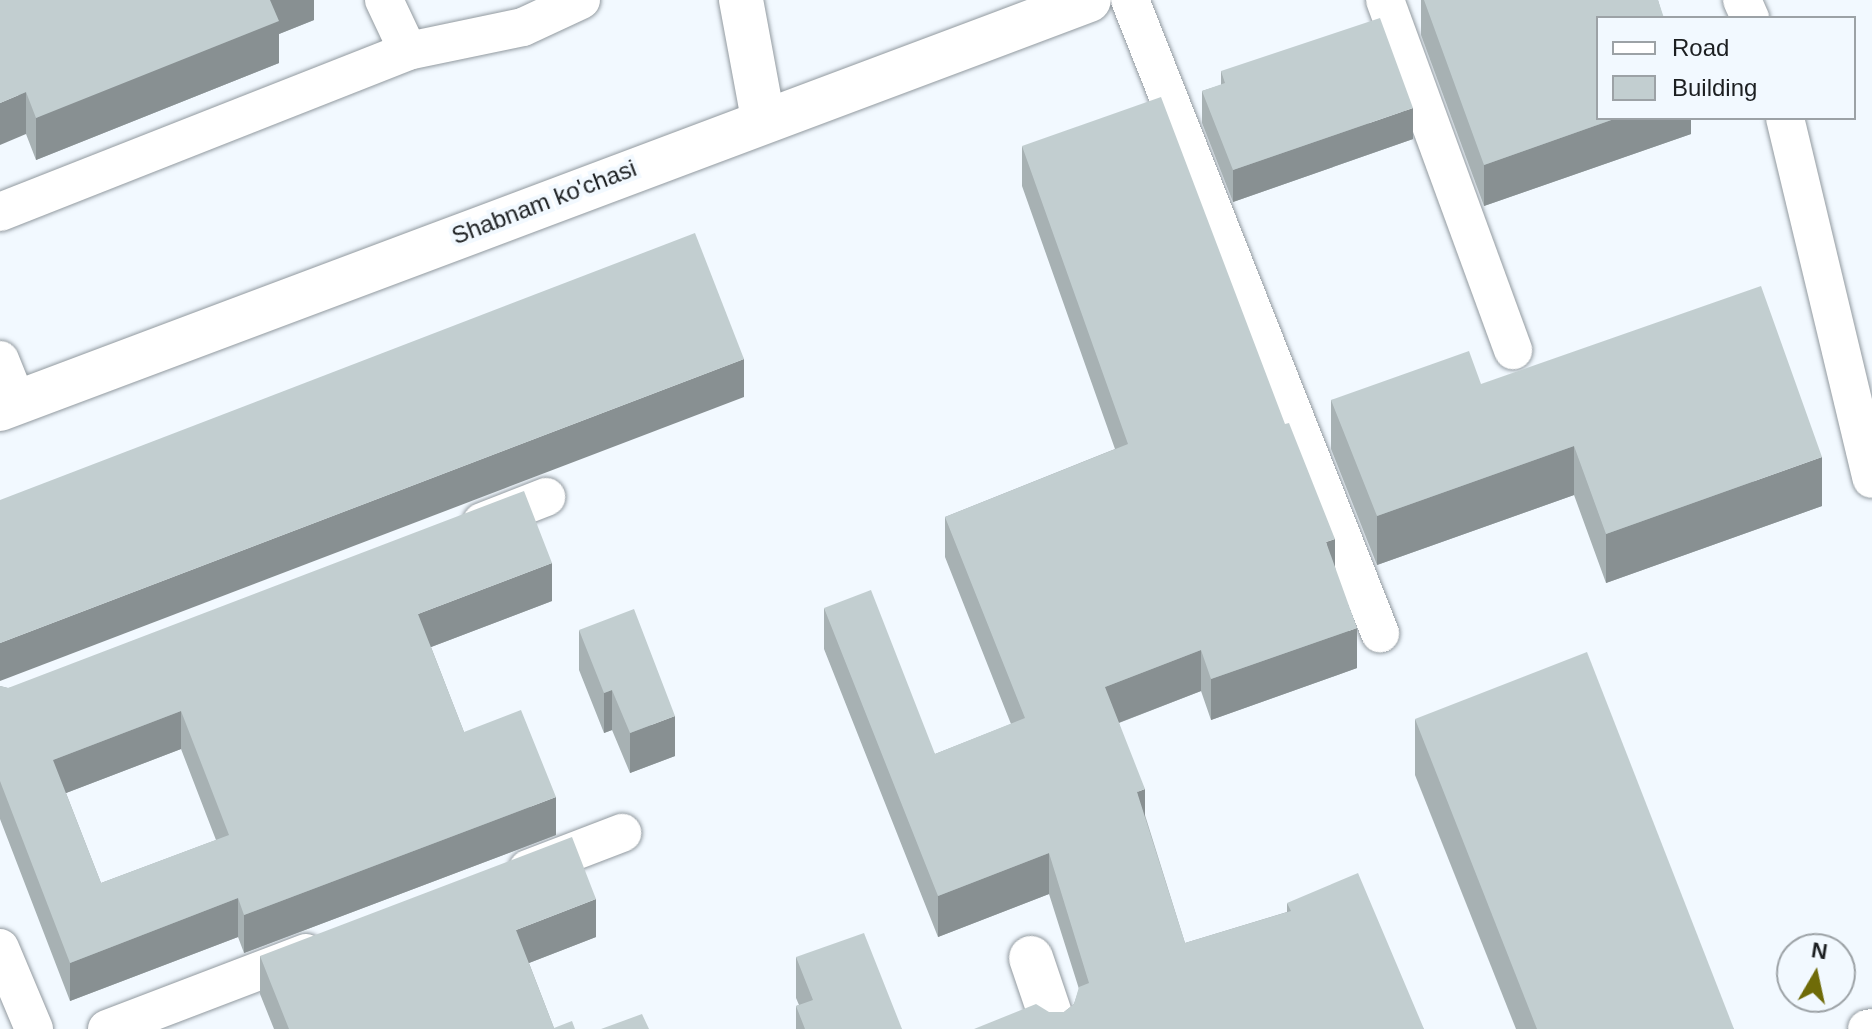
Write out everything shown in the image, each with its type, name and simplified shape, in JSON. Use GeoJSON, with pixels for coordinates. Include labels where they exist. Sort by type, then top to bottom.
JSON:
{"type":"FeatureCollection","features":[{"type":"Feature","properties":{"kind":"street"},"geometry":{"type":"LineString","coordinates":[[741,0],[763,119]]}},
{"type":"Feature","properties":{"kind":"street","name":"Shabnam ko'chasi"},"geometry":{"type":"LineString","coordinates":[[8,405],[763,119],[1089,0]]}},
{"type":"Feature","properties":{"kind":"street"},"geometry":{"type":"LineString","coordinates":[[1031,958],[1055,1029]]}},
{"type":"Feature","properties":{"kind":"lane"},"geometry":{"type":"LineString","coordinates":[[384,0],[408,51]]}},
{"type":"Feature","properties":{"kind":"lane"},"geometry":{"type":"LineString","coordinates":[[0,212],[408,51],[523,27],[581,0]]}},
{"type":"Feature","properties":{"kind":"lane"},"geometry":{"type":"LineString","coordinates":[[1130,0],[1380,633]]}},
{"type":"Feature","properties":{"kind":"lane"},"geometry":{"type":"LineString","coordinates":[[1385,0],[1513,350]]}},
{"type":"Feature","properties":{"kind":"lane"},"geometry":{"type":"LineString","coordinates":[[1785,120],[1872,479]]}},
{"type":"Feature","properties":{"kind":"lane"},"geometry":{"type":"LineString","coordinates":[[0,360],[8,405]]}},
{"type":"Feature","properties":{"kind":"lane"},"geometry":{"type":"LineString","coordinates":[[443,537],[546,497]]}},
{"type":"Feature","properties":{"kind":"lane"},"geometry":{"type":"LineString","coordinates":[[490,883],[622,833]]}},
{"type":"Feature","properties":{"kind":"lane"},"geometry":{"type":"LineString","coordinates":[[107,1029],[343,939]]}},
{"type":"Feature","properties":{"kind":"lane"},"geometry":{"type":"LineString","coordinates":[[0,948],[34,1029]]}},
{"type":"Feature","properties":{"kind":"building"},"geometry":{"type":"Polygon","coordinates":[[[0,0],[270,0],[279,21],[36,118],[26,92],[0,103],[0,0]]]}},
{"type":"Feature","properties":{"kind":"building"},"geometry":{"type":"Polygon","coordinates":[[[1424,0],[1658,0],[1663,16],[1596,16],[1596,120],[1611,120],[1484,165],[1424,0]]]}},
{"type":"Feature","properties":{"kind":"building"},"geometry":{"type":"Polygon","coordinates":[[[1380,18],[1413,108],[1233,170],[1202,91],[1225,83],[1221,71],[1380,18]]]}},
{"type":"Feature","properties":{"kind":"building"},"geometry":{"type":"Polygon","coordinates":[[[1161,97],[1285,424],[1289,423],[1335,539],[1326,542],[1357,628],[1211,679],[1201,650],[1105,687],[1145,789],[1137,792],[1185,943],[1291,911],[1287,903],[1358,873],[1424,1029],[974,1029],[1036,1004],[1049,1012],[1064,1012],[1074,1004],[1079,987],[1089,983],[1049,853],[938,896],[824,608],[871,590],[935,754],[1025,718],[945,517],[1128,444],[1022,146],[1161,97]]]}},
{"type":"Feature","properties":{"kind":"building"},"geometry":{"type":"Polygon","coordinates":[[[695,233],[744,359],[0,643],[0,500],[695,233]]]}},
{"type":"Feature","properties":{"kind":"building"},"geometry":{"type":"Polygon","coordinates":[[[1761,286],[1822,457],[1606,534],[1574,446],[1377,516],[1331,400],[1469,351],[1481,384],[1761,286]]]}},
{"type":"Feature","properties":{"kind":"building"},"geometry":{"type":"Polygon","coordinates":[[[524,491],[552,563],[418,614],[464,732],[521,710],[556,797],[244,915],[238,898],[70,963],[0,781],[0,686],[8,688],[524,491]],[[181,711],[53,760],[101,883],[229,835],[181,711]]]}},
{"type":"Feature","properties":{"kind":"building"},"geometry":{"type":"Polygon","coordinates":[[[634,609],[675,716],[630,733],[612,690],[604,693],[579,630],[634,609]]]}},
{"type":"Feature","properties":{"kind":"building"},"geometry":{"type":"Polygon","coordinates":[[[1587,652],[1734,1029],[1537,1029],[1415,719],[1587,652]]]}},
{"type":"Feature","properties":{"kind":"building"},"geometry":{"type":"Polygon","coordinates":[[[572,837],[596,899],[516,930],[554,1028],[572,1021],[575,1029],[289,1029],[260,956],[572,837]]]}},
{"type":"Feature","properties":{"kind":"building"},"geometry":{"type":"Polygon","coordinates":[[[864,933],[902,1029],[805,1029],[796,1006],[813,1000],[796,957],[864,933]]]}},
{"type":"Feature","properties":{"kind":"building"},"geometry":{"type":"Polygon","coordinates":[[[642,1014],[649,1029],[601,1029],[642,1014]]]}}]}
